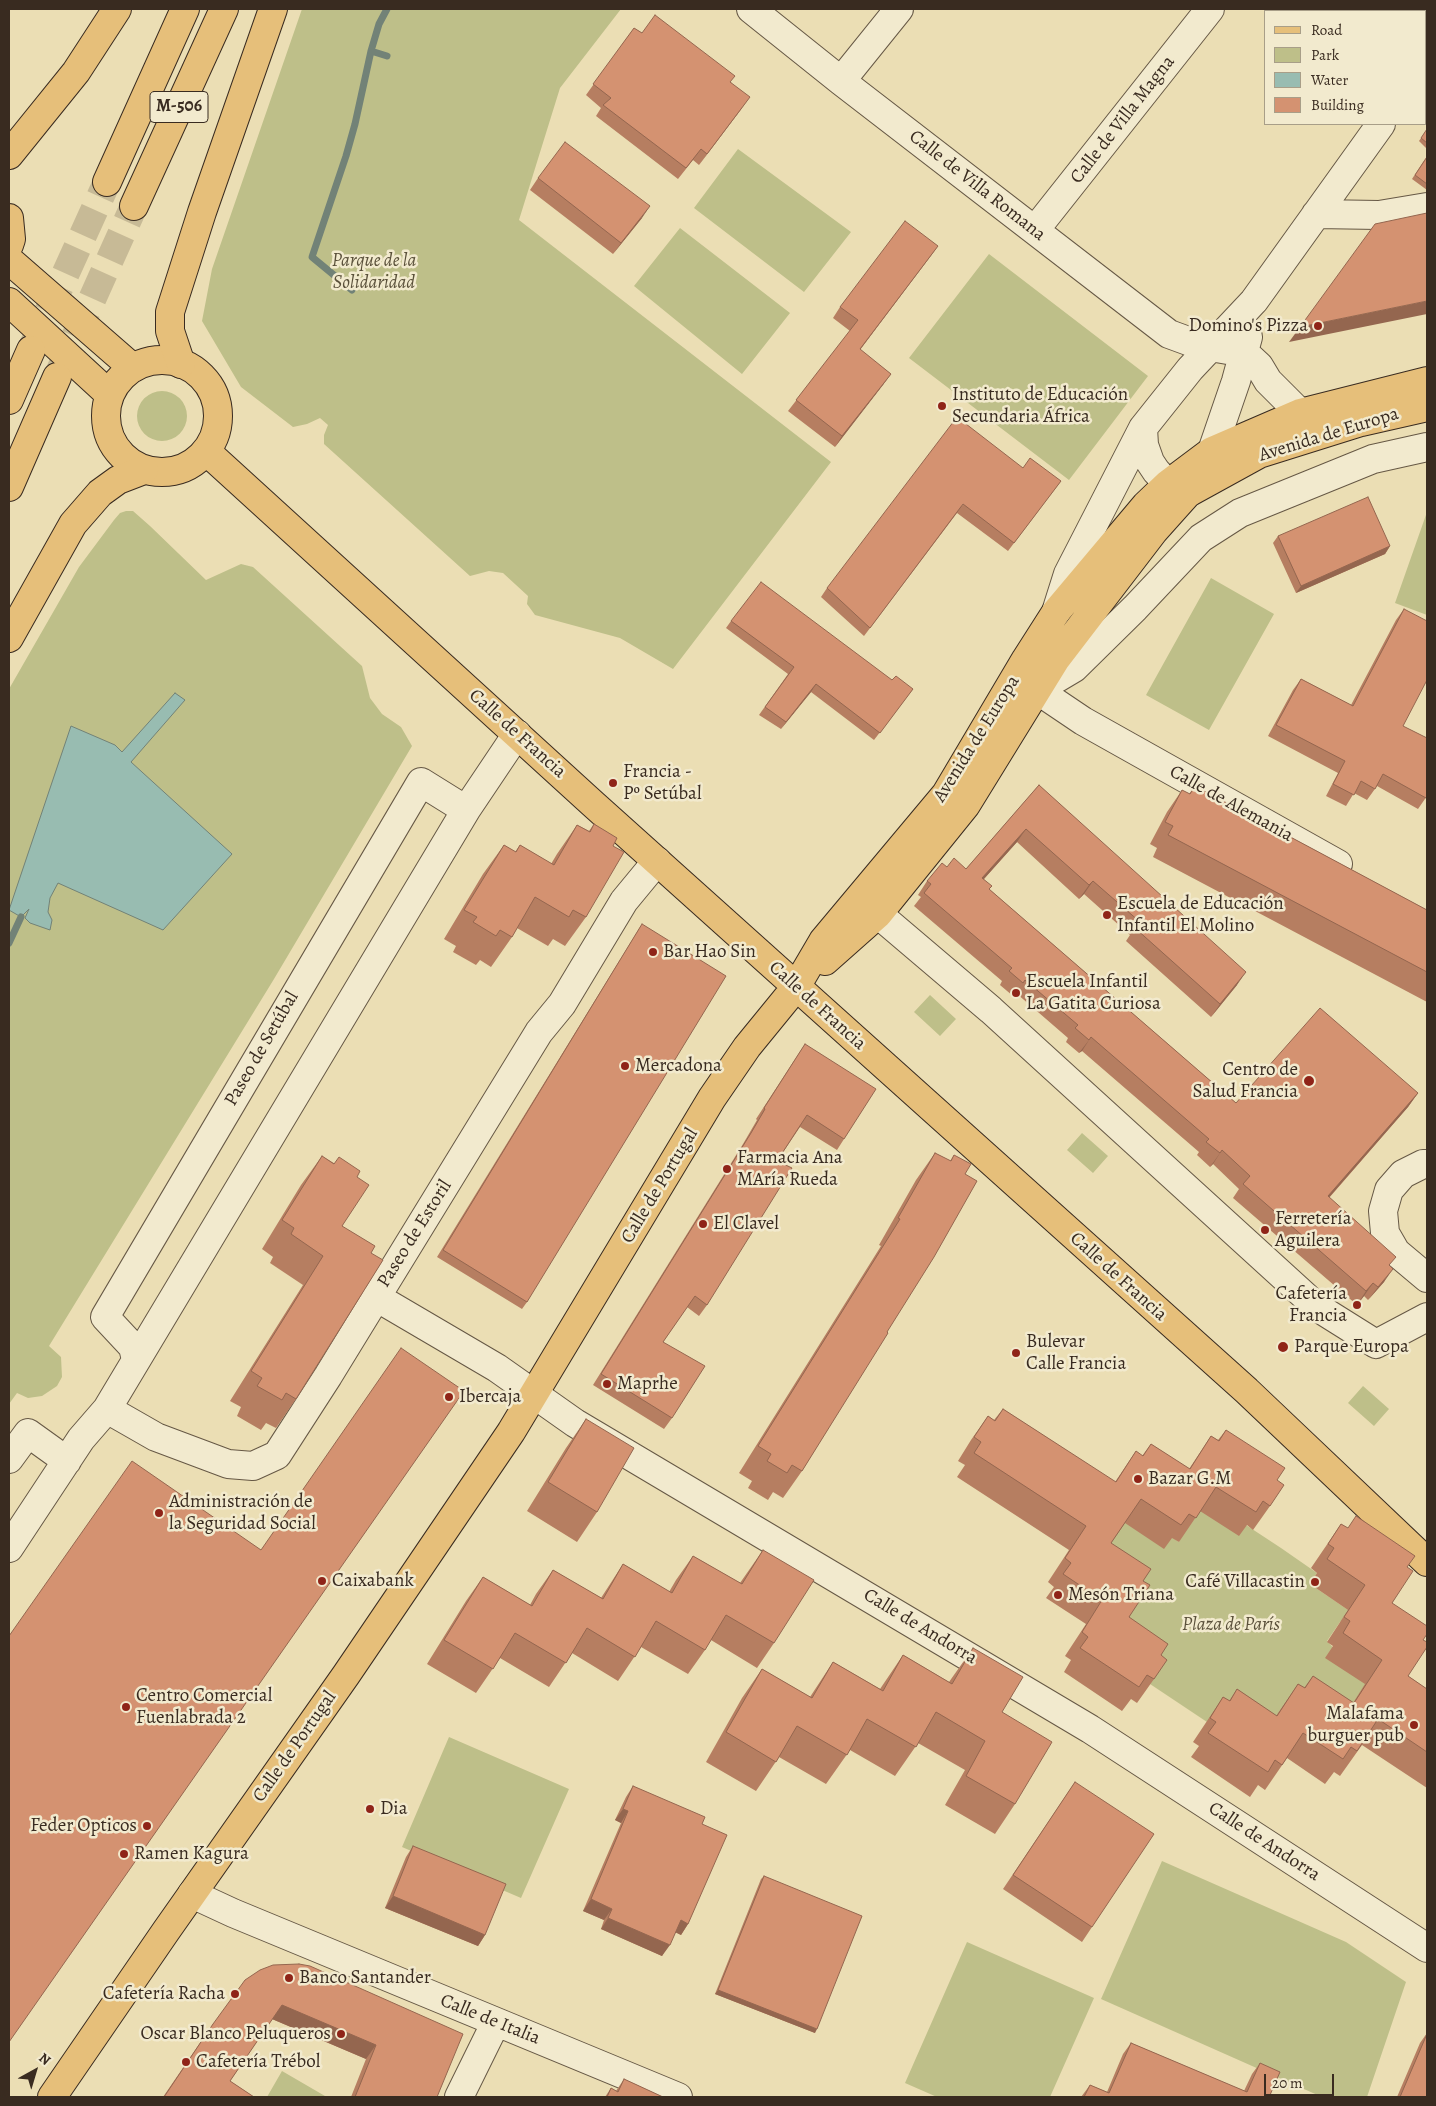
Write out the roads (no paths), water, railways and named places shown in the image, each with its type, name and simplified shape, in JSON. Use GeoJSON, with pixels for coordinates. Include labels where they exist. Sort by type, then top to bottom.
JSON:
{"type":"FeatureCollection","features":[{"type":"Feature","properties":{"kind":"main road"},"geometry":{"type":"LineString","coordinates":[[9,155],[76,72],[117,9]]}},
{"type":"Feature","properties":{"kind":"main road","name":"M-506"},"geometry":{"type":"LineString","coordinates":[[107,182],[185,9]]}},
{"type":"Feature","properties":{"kind":"main road","name":"M-506"},"geometry":{"type":"LineString","coordinates":[[134,206],[224,9]]}},
{"type":"Feature","properties":{"kind":"main road"},"geometry":{"type":"LineString","coordinates":[[181,364],[170,331],[170,312],[202,212],[274,9]]}},
{"type":"Feature","properties":{"kind":"main road"},"geometry":{"type":"LineString","coordinates":[[9,218],[11,239],[9,245]]}},
{"type":"Feature","properties":{"kind":"main road"},"geometry":{"type":"LineString","coordinates":[[9,260],[133,368]]}},
{"type":"Feature","properties":{"kind":"main road"},"geometry":{"type":"LineString","coordinates":[[9,302],[110,395]]}},
{"type":"Feature","properties":{"kind":"main road"},"geometry":{"type":"LineString","coordinates":[[9,400],[31,350]]}},
{"type":"Feature","properties":{"kind":"main road"},"geometry":{"type":"LineString","coordinates":[[164,360],[181,364],[199,374],[212,391],[218,411],[216,432],[206,451],[194,462],[178,470],[161,472],[144,470],[128,461],[115,448],[108,431],[106,413],[110,395],[119,380],[133,368],[148,362],[164,360]]}},
{"type":"Feature","properties":{"kind":"main road"},"geometry":{"type":"LineString","coordinates":[[9,487],[58,377]]}},
{"type":"Feature","properties":{"kind":"main road","name":"Avenida de Europa"},"geometry":{"type":"LineString","coordinates":[[1212,451],[1300,413],[1427,381]]}},
{"type":"Feature","properties":{"kind":"main road","name":"Avenida de Europa"},"geometry":{"type":"LineString","coordinates":[[796,986],[823,941],[946,794],[1026,658],[1056,612],[1146,505],[1259,454],[1361,422],[1427,406]]}},
{"type":"Feature","properties":{"kind":"main road","name":"Calle de Francia"},"geometry":{"type":"LineString","coordinates":[[206,451],[416,644],[1247,1391],[1427,1562]]}},
{"type":"Feature","properties":{"kind":"main road"},"geometry":{"type":"LineString","coordinates":[[9,638],[74,524],[100,493],[118,480],[144,470]]}},
{"type":"Feature","properties":{"kind":"main road","name":"Avenida de Europa"},"geometry":{"type":"LineString","coordinates":[[796,986],[878,914],[966,805],[1056,659],[1154,531],[1178,489]]}},
{"type":"Feature","properties":{"kind":"main road","name":"Calle de Portugal"},"geometry":{"type":"LineString","coordinates":[[52,2097],[346,1675],[535,1394],[712,1098],[752,1039],[796,986]]}},
{"type":"Feature","properties":{"kind":"street","name":"Calle de Villa Romana"},"geometry":{"type":"LineString","coordinates":[[751,9],[1169,334],[1198,344],[1245,353]]}},
{"type":"Feature","properties":{"kind":"street"},"geometry":{"type":"LineString","coordinates":[[842,81],[899,9]]}},
{"type":"Feature","properties":{"kind":"street","name":"Calle de Villa Magna"},"geometry":{"type":"LineString","coordinates":[[1035,230],[1210,9]]}},
{"type":"Feature","properties":{"kind":"street"},"geometry":{"type":"LineString","coordinates":[[1056,612],[1068,574],[1143,428],[1211,346],[1254,301],[1380,125]]}},
{"type":"Feature","properties":{"kind":"street"},"geometry":{"type":"LineString","coordinates":[[1316,214],[1379,214],[1427,207]]}},
{"type":"Feature","properties":{"kind":"street"},"geometry":{"type":"LineString","coordinates":[[1143,428],[1144,445],[1150,462],[1178,489],[1212,451],[1245,353],[1254,301]]}},
{"type":"Feature","properties":{"kind":"street"},"geometry":{"type":"LineString","coordinates":[[1245,353],[1259,366],[1268,380],[1300,413]]}},
{"type":"Feature","properties":{"kind":"street","name":"Avenida de Europa"},"geometry":{"type":"LineString","coordinates":[[1037,690],[1074,668],[1135,608],[1201,538],[1240,513],[1373,459],[1427,447]]}},
{"type":"Feature","properties":{"kind":"street","name":"Calle de Alemania"},"geometry":{"type":"LineString","coordinates":[[1037,690],[1083,722],[1362,877]]}},
{"type":"Feature","properties":{"kind":"street"},"geometry":{"type":"LineString","coordinates":[[9,1548],[81,1439],[107,1409],[466,810],[517,734]]}},
{"type":"Feature","properties":{"kind":"street","name":"Paseo de Setúbal"},"geometry":{"type":"LineString","coordinates":[[136,1360],[133,1347],[105,1317],[421,782],[466,810]]}},
{"type":"Feature","properties":{"kind":"street","name":"Paseo de Estoril"},"geometry":{"type":"LineString","coordinates":[[107,1409],[156,1437],[228,1464],[252,1466],[277,1455],[328,1376],[539,1032],[562,1004],[624,901],[657,861]]}},
{"type":"Feature","properties":{"kind":"street"},"geometry":{"type":"LineString","coordinates":[[878,914],[991,1010],[1317,1307],[1376,1344],[1427,1317]]}},
{"type":"Feature","properties":{"kind":"street"},"geometry":{"type":"LineString","coordinates":[[1427,1164],[1403,1174],[1389,1190],[1383,1211],[1385,1233],[1396,1252],[1427,1278]]}},
{"type":"Feature","properties":{"kind":"street"},"geometry":{"type":"LineString","coordinates":[[376,1297],[497,1368],[535,1394]]}},
{"type":"Feature","properties":{"kind":"street","name":"Calle de Andorra"},"geometry":{"type":"LineString","coordinates":[[535,1394],[575,1423],[1090,1729],[1427,1948]]}},
{"type":"Feature","properties":{"kind":"street"},"geometry":{"type":"LineString","coordinates":[[9,1459],[28,1433],[67,1461]]}},
{"type":"Feature","properties":{"kind":"street","name":"Calle de Italia"},"geometry":{"type":"LineString","coordinates":[[192,1894],[232,1913],[678,2097]]}},
{"type":"Feature","properties":{"kind":"street"},"geometry":{"type":"LineString","coordinates":[[459,2097],[496,2022]]}},
{"type":"Feature","properties":{"kind":"water"},"geometry":{"type":"Polygon","coordinates":[[[175,693],[185,700],[131,762],[232,854],[163,930],[58,883],[50,898],[48,912],[52,920],[50,930],[30,923],[25,918],[29,909],[21,917],[9,910],[71,726],[115,745],[122,752],[175,693]]]}},
{"type":"Feature","properties":{"kind":"waterway"},"geometry":{"type":"LineString","coordinates":[[352,290],[312,257],[346,156],[379,24],[387,9]]}},
{"type":"Feature","properties":{"kind":"waterway"},"geometry":{"type":"LineString","coordinates":[[371,51],[387,56]]}},
{"type":"Feature","properties":{"kind":"waterway"},"geometry":{"type":"LineString","coordinates":[[9,943],[21,917]]}},
{"type":"Feature","properties":{"kind":"tunnel"},"geometry":{"type":"LineString","coordinates":[[31,350],[107,182]]}},
{"type":"Feature","properties":{"kind":"tunnel"},"geometry":{"type":"LineString","coordinates":[[58,375],[134,206]]}},
{"type":"Feature","properties":{"kind":"place","name":"Domino's Pizza"},"geometry":{"type":"Point","coordinates":[1318,326]}},
{"type":"Feature","properties":{"kind":"place","name":"Instituto de Educación Secundaria África"},"geometry":{"type":"Point","coordinates":[942,406]}},
{"type":"Feature","properties":{"kind":"place","name":"Francia - Pº Setúbal"},"geometry":{"type":"Point","coordinates":[613,783]}},
{"type":"Feature","properties":{"kind":"place","name":"Escuela de Educación Infantil El Molino"},"geometry":{"type":"Point","coordinates":[1107,915]}},
{"type":"Feature","properties":{"kind":"place","name":"Bar Hao Sin"},"geometry":{"type":"Point","coordinates":[653,952]}},
{"type":"Feature","properties":{"kind":"place","name":"Escuela Infantil La Gatita Curiosa"},"geometry":{"type":"Point","coordinates":[1016,993]}},
{"type":"Feature","properties":{"kind":"place","name":"Mercadona"},"geometry":{"type":"Point","coordinates":[625,1066]}},
{"type":"Feature","properties":{"kind":"place","name":"Centro de Salud Francia"},"geometry":{"type":"Point","coordinates":[1309,1081]}},
{"type":"Feature","properties":{"kind":"place","name":"Farmacia Ana MAría Rueda"},"geometry":{"type":"Point","coordinates":[727,1169]}},
{"type":"Feature","properties":{"kind":"place","name":"El Clavel"},"geometry":{"type":"Point","coordinates":[703,1224]}},
{"type":"Feature","properties":{"kind":"place","name":"Ferretería Aguilera"},"geometry":{"type":"Point","coordinates":[1265,1230]}},
{"type":"Feature","properties":{"kind":"place","name":"Cafetería Francia"},"geometry":{"type":"Point","coordinates":[1357,1305]}},
{"type":"Feature","properties":{"kind":"place","name":"Parque Europa"},"geometry":{"type":"Point","coordinates":[1283,1347]}},
{"type":"Feature","properties":{"kind":"place","name":"Bulevar Calle Francia"},"geometry":{"type":"Point","coordinates":[1016,1353]}},
{"type":"Feature","properties":{"kind":"place","name":"Maprhe"},"geometry":{"type":"Point","coordinates":[607,1384]}},
{"type":"Feature","properties":{"kind":"place","name":"Ibercaja"},"geometry":{"type":"Point","coordinates":[449,1397]}},
{"type":"Feature","properties":{"kind":"place","name":"Bazar G.M"},"geometry":{"type":"Point","coordinates":[1138,1479]}},
{"type":"Feature","properties":{"kind":"place","name":"Administración de la Seguridad Social"},"geometry":{"type":"Point","coordinates":[159,1513]}},
{"type":"Feature","properties":{"kind":"place","name":"Caixabank"},"geometry":{"type":"Point","coordinates":[322,1581]}},
{"type":"Feature","properties":{"kind":"place","name":"Café Villacastin"},"geometry":{"type":"Point","coordinates":[1315,1582]}},
{"type":"Feature","properties":{"kind":"place","name":"Mesón Triana"},"geometry":{"type":"Point","coordinates":[1058,1595]}},
{"type":"Feature","properties":{"kind":"place","name":"Centro Comercial Fuenlabrada 2"},"geometry":{"type":"Point","coordinates":[126,1707]}},
{"type":"Feature","properties":{"kind":"place","name":"Malafama burguer pub"},"geometry":{"type":"Point","coordinates":[1414,1725]}},
{"type":"Feature","properties":{"kind":"place","name":"Dia"},"geometry":{"type":"Point","coordinates":[370,1809]}},
{"type":"Feature","properties":{"kind":"place","name":"Feder Opticos"},"geometry":{"type":"Point","coordinates":[147,1826]}},
{"type":"Feature","properties":{"kind":"place","name":"Ramen Kagura"},"geometry":{"type":"Point","coordinates":[124,1854]}},
{"type":"Feature","properties":{"kind":"place","name":"Banco Santander"},"geometry":{"type":"Point","coordinates":[289,1978]}},
{"type":"Feature","properties":{"kind":"place","name":"Cafetería Racha"},"geometry":{"type":"Point","coordinates":[235,1994]}},
{"type":"Feature","properties":{"kind":"place","name":"Oscar Blanco Peluqueros"},"geometry":{"type":"Point","coordinates":[341,2034]}},
{"type":"Feature","properties":{"kind":"place","name":"Cafetería Trébol"},"geometry":{"type":"Point","coordinates":[186,2062]}},
{"type":"Feature","properties":{"kind":"park label","name":"Parque de la Solidaridad"},"geometry":{"type":"Point","coordinates":[374,272]}},
{"type":"Feature","properties":{"kind":"park label","name":"Plaza de París"},"geometry":{"type":"Point","coordinates":[1231,1625]}}]}
